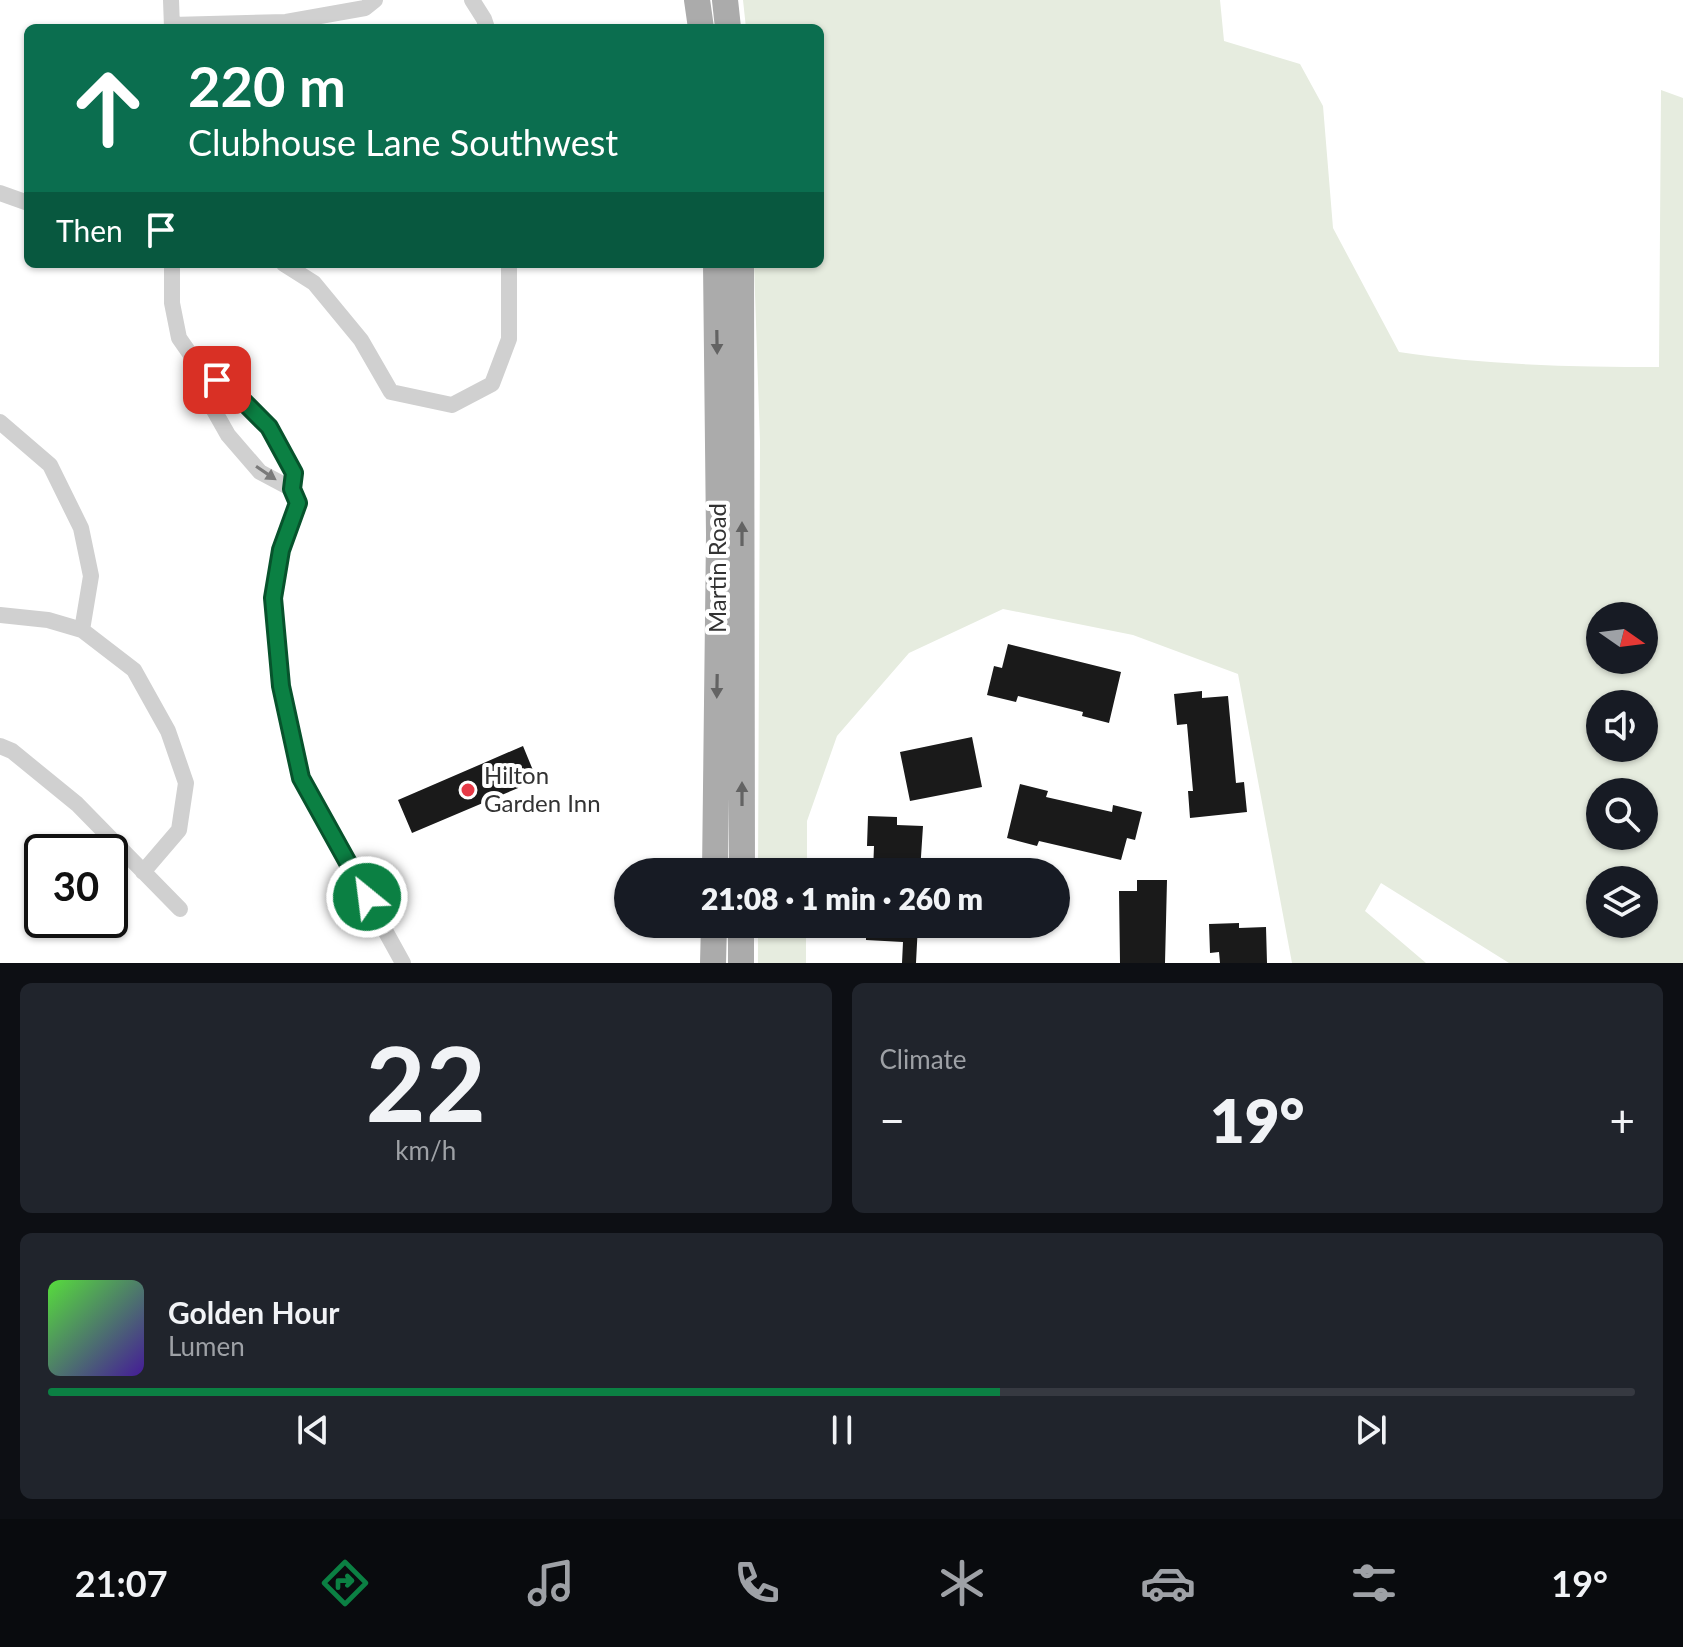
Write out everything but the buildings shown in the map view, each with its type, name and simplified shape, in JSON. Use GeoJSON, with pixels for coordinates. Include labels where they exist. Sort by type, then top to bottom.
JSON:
{"type":"FeatureCollection","features":[{"type":"Feature","properties":{"kind":"main road"},"geometry":{"type":"LineString","coordinates":[[697,0],[700,24]]}},
{"type":"Feature","properties":{"kind":"main road"},"geometry":{"type":"LineString","coordinates":[[725,0],[728,24]]}},
{"type":"Feature","properties":{"kind":"main road","name":"Martin Road"},"geometry":{"type":"LineString","coordinates":[[715,858],[719,535],[716,268]]}},
{"type":"Feature","properties":{"kind":"main road","name":"Martin Road"},"geometry":{"type":"LineString","coordinates":[[741,268],[742,858]]}},
{"type":"Feature","properties":{"kind":"main road"},"geometry":{"type":"LineString","coordinates":[[713,963],[714,938]]}},
{"type":"Feature","properties":{"kind":"main road"},"geometry":{"type":"LineString","coordinates":[[741,938],[741,963]]}},
{"type":"Feature","properties":{"kind":"street"},"geometry":{"type":"LineString","coordinates":[[171,0],[172,24]]}},
{"type":"Feature","properties":{"kind":"street"},"geometry":{"type":"LineString","coordinates":[[240,24],[286,22],[365,8],[375,0]]}},
{"type":"Feature","properties":{"kind":"street"},"geometry":{"type":"LineString","coordinates":[[472,0],[486,24]]}},
{"type":"Feature","properties":{"kind":"street"},"geometry":{"type":"LineString","coordinates":[[0,193],[24,202]]}},
{"type":"Feature","properties":{"kind":"street"},"geometry":{"type":"LineString","coordinates":[[172,268],[172,303],[179,338],[202,371],[211,405],[243,453],[260,472],[292,489]]}},
{"type":"Feature","properties":{"kind":"street"},"geometry":{"type":"LineString","coordinates":[[290,268],[314,283],[361,340],[391,392],[452,405],[492,384],[509,339],[509,268]]}},
{"type":"Feature","properties":{"kind":"street"},"geometry":{"type":"LineString","coordinates":[[202,371],[232,390],[269,427],[294,473],[292,489],[298,503],[281,550],[273,598],[281,686],[301,778],[403,963]]}},
{"type":"Feature","properties":{"kind":"street"},"geometry":{"type":"LineString","coordinates":[[0,422],[50,465],[81,528],[91,576],[82,630]]}},
{"type":"Feature","properties":{"kind":"street"},"geometry":{"type":"LineString","coordinates":[[0,615],[48,620],[82,630],[134,670],[168,731],[186,783],[179,830],[143,872]]}},
{"type":"Feature","properties":{"kind":"street"},"geometry":{"type":"LineString","coordinates":[[0,746],[12,751],[77,804],[180,909]]}},
{"type":"Feature","properties":{"kind":"shaded area"},"geometry":{"type":"Polygon","coordinates":[[[743,0],[1220,0],[1224,41],[1300,64],[1323,106],[1333,228],[1399,352],[1431,356],[1561,366],[1659,367],[1661,90],[1683,98],[1683,963],[1509,963],[1381,883],[1365,911],[1426,963],[1292,963],[1238,674],[1133,635],[1003,609],[909,653],[837,736],[807,821],[807,858],[758,858],[760,442],[754,268],[824,268],[824,24],[746,24],[743,0]]]}},
{"type":"Feature","properties":{"kind":"shaded area"},"geometry":{"type":"Polygon","coordinates":[[[758,938],[806,938],[806,963],[758,963],[758,938]]]}},
{"type":"Feature","properties":{"kind":"place","name":"Hilton Garden Inn"},"geometry":{"type":"Point","coordinates":[468,790]}},
{"type":"Feature","properties":{"kind":"route"},"geometry":{"type":"LineString","coordinates":[[217,380],[232,390],[269,427],[294,473],[292,489],[298,503],[281,550],[273,598],[281,686],[301,778],[367,897]]}}]}
